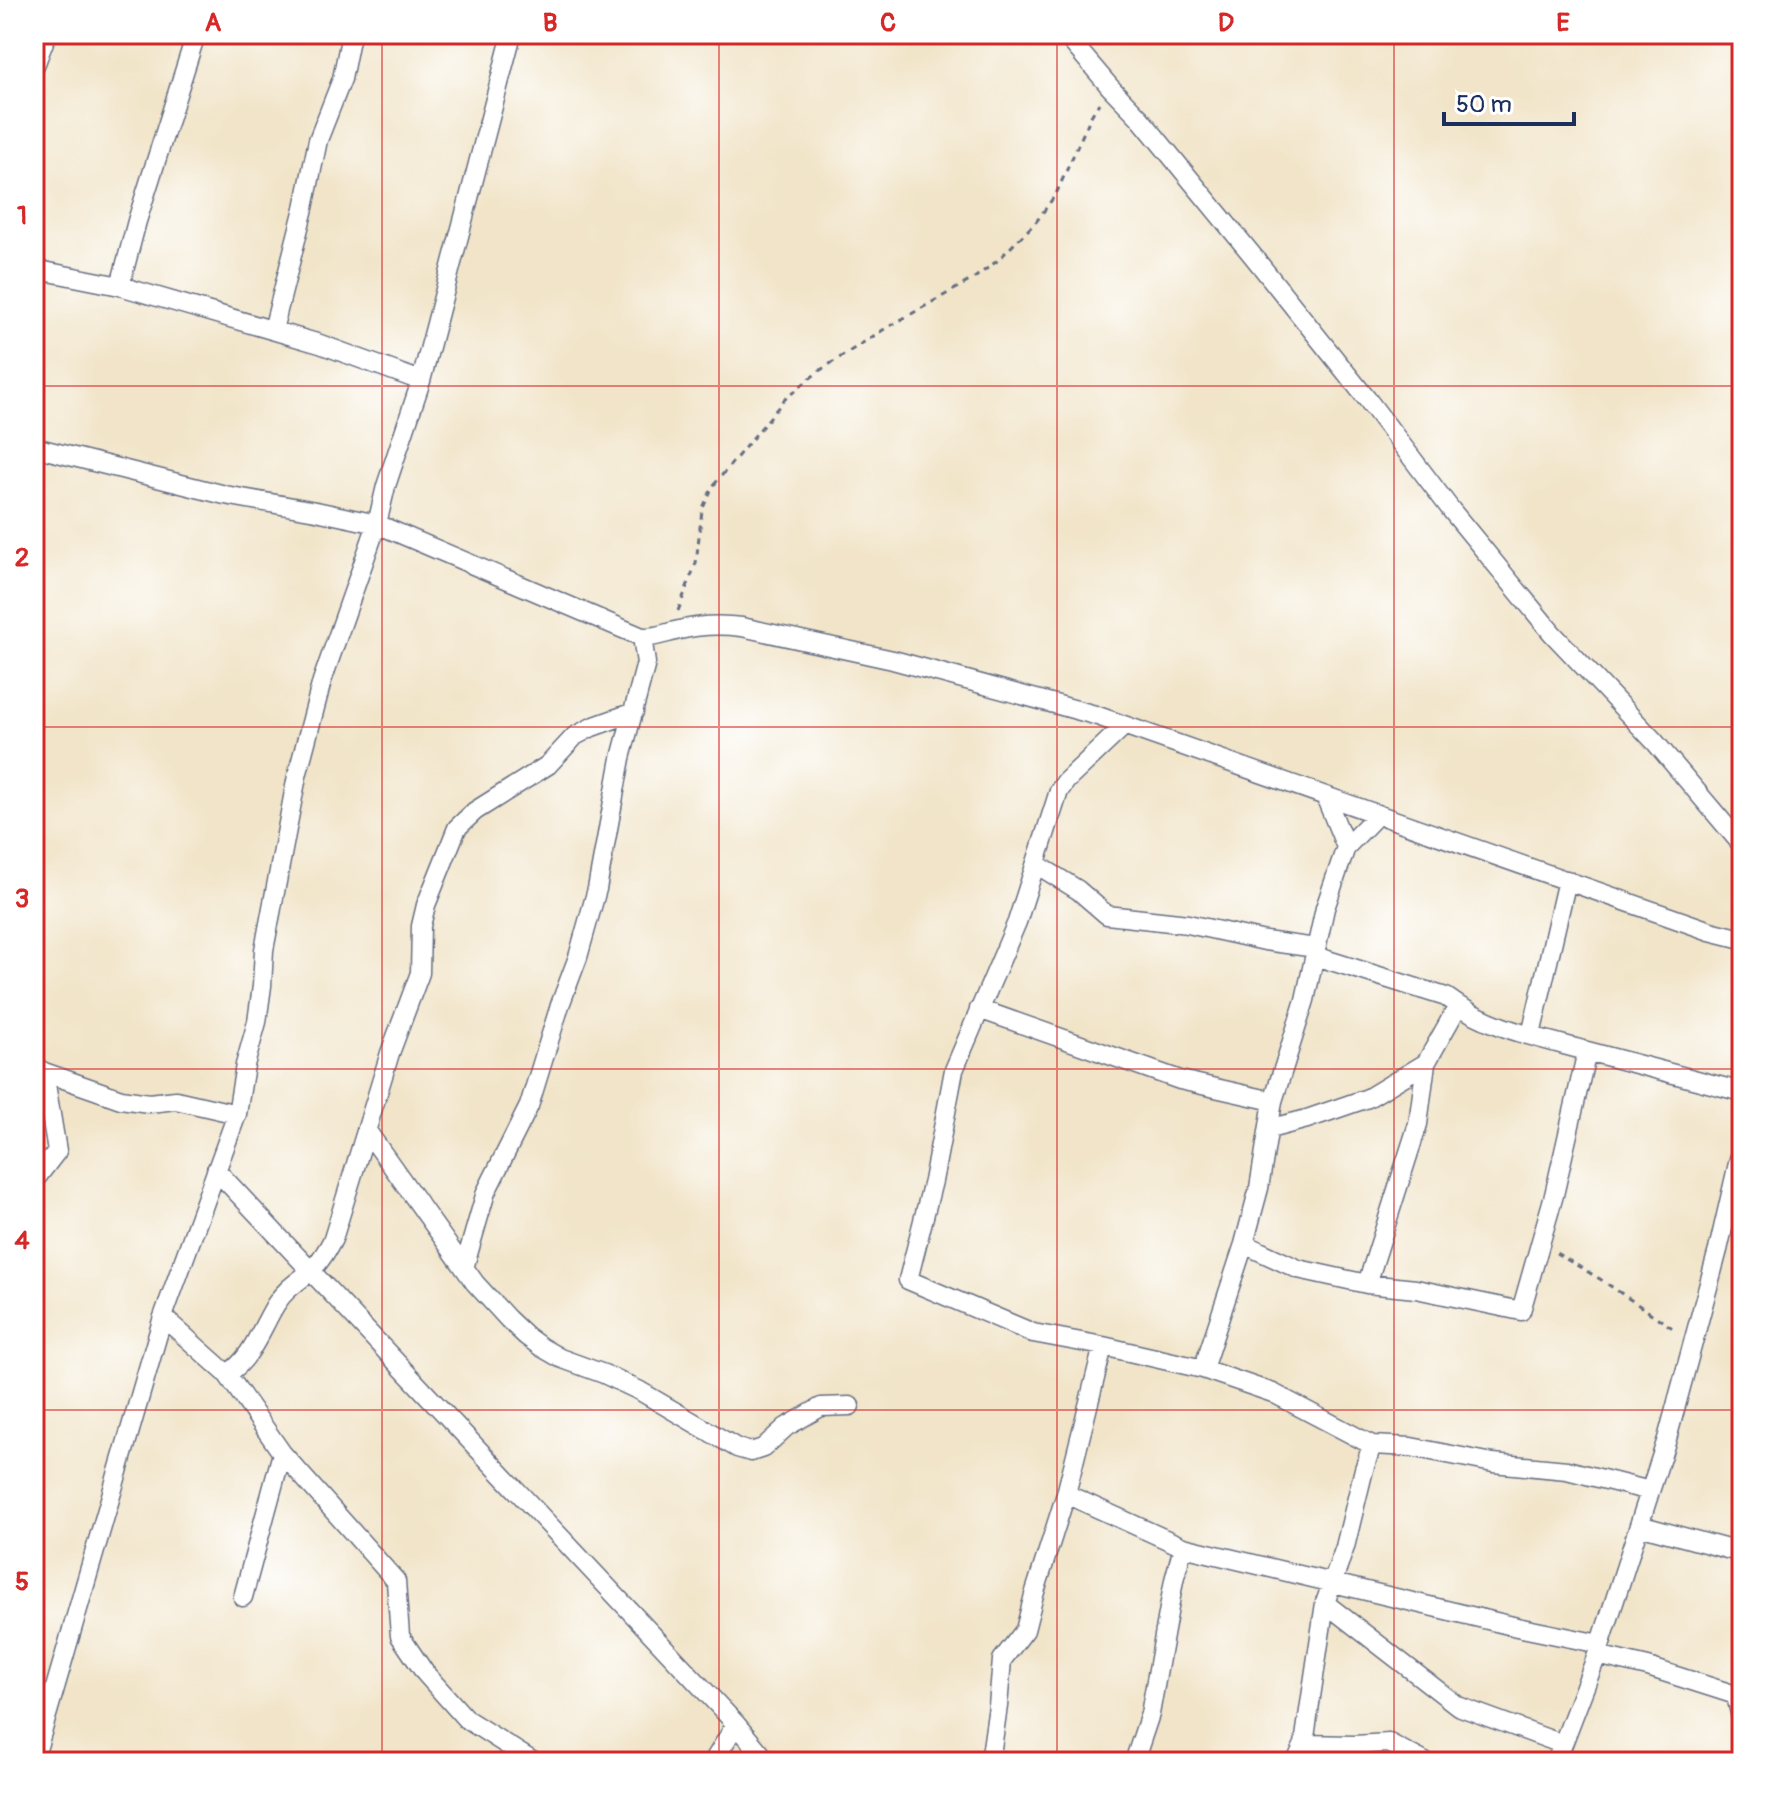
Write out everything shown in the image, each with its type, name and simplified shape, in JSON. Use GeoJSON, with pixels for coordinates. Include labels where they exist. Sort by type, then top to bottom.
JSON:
{"type":"FeatureCollection","features":[{"type":"Feature","properties":{"kind":"street"},"geometry":{"type":"LineString","coordinates":[[34,68],[47,34]]}},
{"type":"Feature","properties":{"kind":"street"},"geometry":{"type":"LineString","coordinates":[[120,286],[137,221],[196,34]]}},
{"type":"Feature","properties":{"kind":"street"},"geometry":{"type":"LineString","coordinates":[[273,330],[318,140],[342,79],[351,34]]}},
{"type":"Feature","properties":{"kind":"street"},"geometry":{"type":"LineString","coordinates":[[34,1760],[163,1317],[237,1114],[245,1065],[257,1022],[264,950],[297,776],[322,681],[377,524],[386,486],[421,381],[512,34]]}},
{"type":"Feature","properties":{"kind":"street"},"geometry":{"type":"LineString","coordinates":[[1065,34],[1139,117],[1253,256],[1452,511],[1552,633],[1655,742],[1742,845]]}},
{"type":"Feature","properties":{"kind":"street"},"geometry":{"type":"LineString","coordinates":[[34,269],[120,286],[273,330],[421,381]]}},
{"type":"Feature","properties":{"kind":"street"},"geometry":{"type":"LineString","coordinates":[[34,447],[225,495],[377,524],[642,637],[653,638],[700,626],[742,627],[893,660],[1095,715],[1710,931],[1742,939]]}},
{"type":"Feature","properties":{"kind":"street"},"geometry":{"type":"LineString","coordinates":[[464,1268],[486,1192],[529,1106],[578,957],[597,889],[621,758],[646,663],[642,637]]}},
{"type":"Feature","properties":{"kind":"street"},"geometry":{"type":"LineString","coordinates":[[227,1374],[241,1366],[286,1290],[326,1254],[333,1239],[390,1053],[420,973],[421,926],[426,905],[457,828],[475,811],[548,765],[575,736],[634,712]]}},
{"type":"Feature","properties":{"kind":"street"},"geometry":{"type":"LineString","coordinates":[[1123,727],[1059,791],[1017,922],[954,1070],[933,1181],[908,1280],[1033,1333],[1203,1369],[1273,1393],[1372,1445],[1411,1447],[1493,1463],[1567,1470],[1650,1491]]}},
{"type":"Feature","properties":{"kind":"street"},"geometry":{"type":"LineString","coordinates":[[1325,796],[1346,847]]}},
{"type":"Feature","properties":{"kind":"street"},"geometry":{"type":"LineString","coordinates":[[1203,1369],[1259,1188],[1273,1101],[1305,1000],[1325,908],[1346,847],[1378,814]]}},
{"type":"Feature","properties":{"kind":"street"},"geometry":{"type":"LineString","coordinates":[[1036,864],[1078,890],[1107,915],[1188,924],[1316,952],[1383,979],[1446,997],[1498,1026],[1742,1092]]}},
{"type":"Feature","properties":{"kind":"street"},"geometry":{"type":"LineString","coordinates":[[1531,1035],[1567,880]]}},
{"type":"Feature","properties":{"kind":"street"},"geometry":{"type":"LineString","coordinates":[[1367,1284],[1418,1124],[1426,1063],[1458,1006]]}},
{"type":"Feature","properties":{"kind":"street"},"geometry":{"type":"LineString","coordinates":[[979,1009],[1180,1080],[1273,1101]]}},
{"type":"Feature","properties":{"kind":"street"},"geometry":{"type":"LineString","coordinates":[[1244,1244],[1298,1269],[1521,1311],[1554,1195],[1587,1051]]}},
{"type":"Feature","properties":{"kind":"street"},"geometry":{"type":"LineString","coordinates":[[1269,1129],[1368,1098],[1426,1063]]}},
{"type":"Feature","properties":{"kind":"street"},"geometry":{"type":"LineString","coordinates":[[39,1069],[121,1099],[149,1103],[176,1100],[237,1114]]}},
{"type":"Feature","properties":{"kind":"street"},"geometry":{"type":"LineString","coordinates":[[34,1181],[57,1151],[39,1069]]}},
{"type":"Feature","properties":{"kind":"street"},"geometry":{"type":"LineString","coordinates":[[367,1131],[464,1268],[508,1319],[541,1347],[560,1358],[640,1391],[737,1448],[751,1452],[763,1448],[786,1427],[821,1407],[850,1406]]}},
{"type":"Feature","properties":{"kind":"street"},"geometry":{"type":"LineString","coordinates":[[1325,1603],[1458,1706],[1559,1753],[1598,1650],[1667,1439],[1718,1250],[1742,1146]]}},
{"type":"Feature","properties":{"kind":"street"},"geometry":{"type":"LineString","coordinates":[[216,1170],[736,1724],[768,1762]]}},
{"type":"Feature","properties":{"kind":"street"},"geometry":{"type":"LineString","coordinates":[[163,1317],[227,1374],[282,1453],[396,1581],[400,1636],[425,1673],[466,1719],[534,1762]]}},
{"type":"Feature","properties":{"kind":"street"},"geometry":{"type":"LineString","coordinates":[[990,1762],[1002,1660],[1025,1630],[1066,1494],[1103,1346]]}},
{"type":"Feature","properties":{"kind":"street"},"geometry":{"type":"LineString","coordinates":[[1296,1762],[1304,1744],[1325,1603],[1345,1547],[1372,1445]]}},
{"type":"Feature","properties":{"kind":"street"},"geometry":{"type":"LineString","coordinates":[[243,1597],[282,1453]]}},
{"type":"Feature","properties":{"kind":"street"},"geometry":{"type":"LineString","coordinates":[[1066,1494],[1183,1547],[1517,1627],[1739,1696],[1742,1722]]}},
{"type":"Feature","properties":{"kind":"street"},"geometry":{"type":"LineString","coordinates":[[1639,1525],[1742,1553]]}},
{"type":"Feature","properties":{"kind":"street"},"geometry":{"type":"LineString","coordinates":[[1134,1762],[1150,1714],[1174,1580],[1183,1547]]}},
{"type":"Feature","properties":{"kind":"street"},"geometry":{"type":"LineString","coordinates":[[713,1762],[736,1724]]}},
{"type":"Feature","properties":{"kind":"street"},"geometry":{"type":"LineString","coordinates":[[1304,1744],[1389,1743],[1425,1762]]}},
{"type":"Feature","properties":{"kind":"path"},"geometry":{"type":"LineString","coordinates":[[672,631],[696,563],[702,510],[713,486],[785,399],[819,371],[973,279],[1016,243],[1056,194],[1091,116],[1110,87]]}},
{"type":"Feature","properties":{"kind":"path"},"geometry":{"type":"LineString","coordinates":[[1540,1243],[1693,1342]]}}]}
